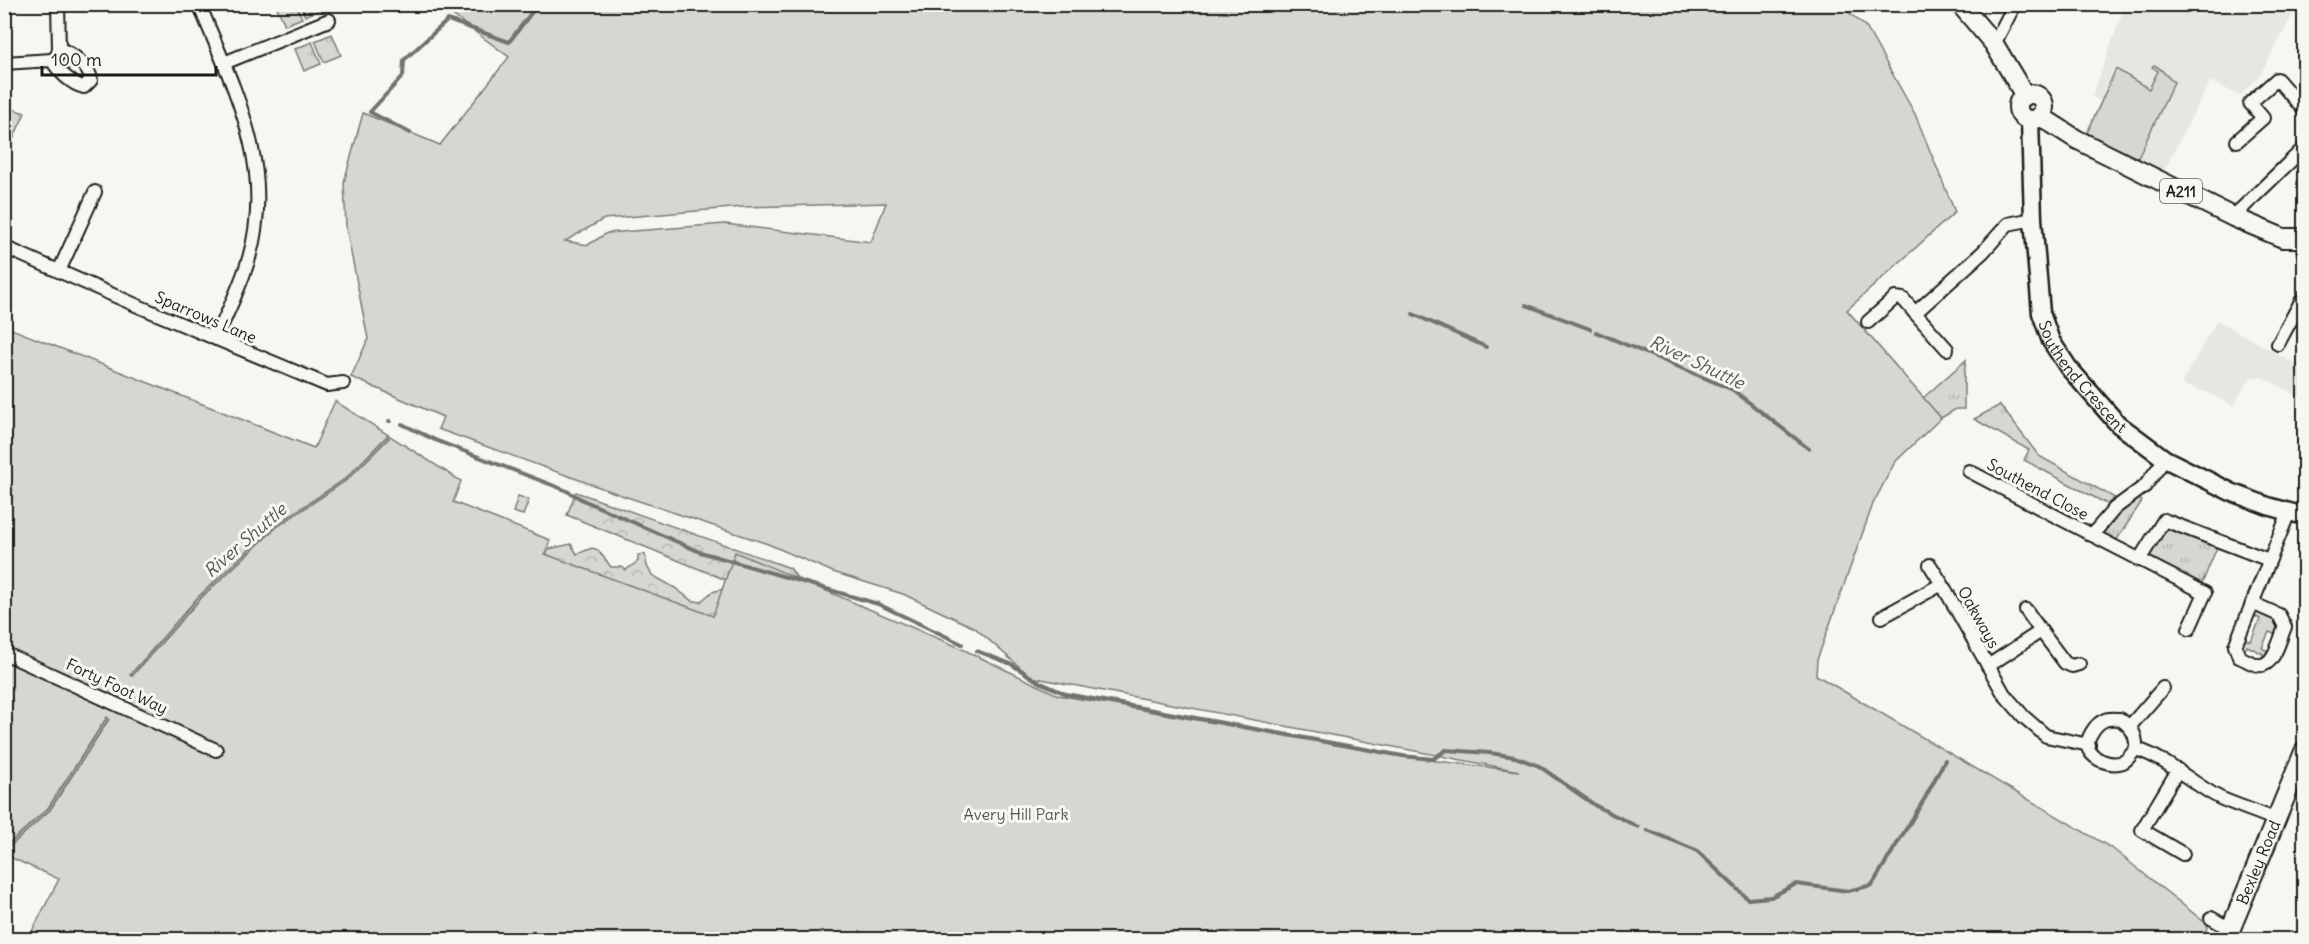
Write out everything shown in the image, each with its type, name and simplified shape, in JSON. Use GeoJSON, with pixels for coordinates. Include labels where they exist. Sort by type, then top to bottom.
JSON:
{"type":"FeatureCollection","features":[{"type":"Feature","properties":{"kind":"main road"},"geometry":{"type":"LineString","coordinates":[[1960,4],[1994,44]]}},
{"type":"Feature","properties":{"kind":"main road","name":"Southend Crescent"},"geometry":{"type":"LineString","coordinates":[[1994,44],[2025,96],[2034,95],[2041,100],[2043,108],[2035,118]]}},
{"type":"Feature","properties":{"kind":"main road","name":"A211"},"geometry":{"type":"LineString","coordinates":[[2035,118],[2233,217],[2283,238],[2304,243]]}},
{"type":"Feature","properties":{"kind":"main road","name":"Bexley Road"},"geometry":{"type":"LineString","coordinates":[[2230,936],[2276,820],[2300,775],[2304,752]]}},
{"type":"Feature","properties":{"kind":"street"},"geometry":{"type":"LineString","coordinates":[[4,63],[56,54],[58,4]]}},
{"type":"Feature","properties":{"kind":"street"},"geometry":{"type":"LineString","coordinates":[[199,4],[243,110],[254,151],[258,186],[255,230],[249,259],[216,339]]}},
{"type":"Feature","properties":{"kind":"street"},"geometry":{"type":"LineString","coordinates":[[1994,44],[2015,4]]}},
{"type":"Feature","properties":{"kind":"street"},"geometry":{"type":"LineString","coordinates":[[224,63],[329,20]]}},
{"type":"Feature","properties":{"kind":"street"},"geometry":{"type":"LineString","coordinates":[[2237,141],[2263,118],[2250,103],[2277,79],[2304,110]]}},
{"type":"Feature","properties":{"kind":"street","name":"Southend Crescent"},"geometry":{"type":"LineString","coordinates":[[2035,118],[2033,219],[2041,313],[2051,341],[2068,367],[2109,415],[2136,439],[2165,459],[2223,489],[2297,514]]}},
{"type":"Feature","properties":{"kind":"street"},"geometry":{"type":"LineString","coordinates":[[2233,217],[2304,148]]}},
{"type":"Feature","properties":{"kind":"street"},"geometry":{"type":"LineString","coordinates":[[59,271],[94,192]]}},
{"type":"Feature","properties":{"kind":"street"},"geometry":{"type":"LineString","coordinates":[[1916,312],[1983,252],[2008,224],[2033,219]]}},
{"type":"Feature","properties":{"kind":"street","name":"Sparrows Lane"},"geometry":{"type":"LineString","coordinates":[[4,247],[327,385],[343,383]]}},
{"type":"Feature","properties":{"kind":"street"},"geometry":{"type":"LineString","coordinates":[[2278,344],[2304,296]]}},
{"type":"Feature","properties":{"kind":"street"},"geometry":{"type":"LineString","coordinates":[[1868,322],[1895,298],[1903,299],[1947,349]]}},
{"type":"Feature","properties":{"kind":"street","name":"Southend Close"},"geometry":{"type":"LineString","coordinates":[[2092,536],[2115,507],[2145,486],[2165,459]]}},
{"type":"Feature","properties":{"kind":"street","name":"Southend Close"},"geometry":{"type":"LineString","coordinates":[[1969,471],[2205,593],[2189,629]]}},
{"type":"Feature","properties":{"kind":"street"},"geometry":{"type":"LineString","coordinates":[[2252,603],[2279,615],[2285,627],[2272,659],[2266,664],[2258,665],[2239,657],[2235,646],[2252,603],[2269,560],[2297,514]]}},
{"type":"Feature","properties":{"kind":"street"},"geometry":{"type":"LineString","coordinates":[[2139,560],[2164,520],[2269,560]]}},
{"type":"Feature","properties":{"kind":"street","name":"Oakways"},"geometry":{"type":"LineString","coordinates":[[1930,565],[2004,694],[2024,717],[2046,736],[2089,745]]}},
{"type":"Feature","properties":{"kind":"street","name":"Oakways"},"geometry":{"type":"LineString","coordinates":[[1882,616],[1942,584]]}},
{"type":"Feature","properties":{"kind":"street"},"geometry":{"type":"LineString","coordinates":[[2026,610],[2065,663],[2072,666],[2079,664]]}},
{"type":"Feature","properties":{"kind":"street","name":"Oakways"},"geometry":{"type":"LineString","coordinates":[[1988,666],[2041,631]]}},
{"type":"Feature","properties":{"kind":"street","name":"Forty Foot Way"},"geometry":{"type":"LineString","coordinates":[[4,653],[216,750]]}},
{"type":"Feature","properties":{"kind":"street"},"geometry":{"type":"LineString","coordinates":[[2130,726],[2163,688]]}},
{"type":"Feature","properties":{"kind":"street"},"geometry":{"type":"LineString","coordinates":[[2120,719],[2130,726],[2136,739],[2136,749],[2124,762],[2110,764],[2097,758],[2089,750],[2089,745],[2092,731],[2104,720],[2120,719]]}},
{"type":"Feature","properties":{"kind":"street"},"geometry":{"type":"LineString","coordinates":[[2136,749],[2147,752],[2219,797],[2276,820]]}},
{"type":"Feature","properties":{"kind":"street"},"geometry":{"type":"LineString","coordinates":[[2178,770],[2142,830],[2183,854]]}},
{"type":"Feature","properties":{"kind":"street"},"geometry":{"type":"LineString","coordinates":[[2211,918],[2230,936]]}},
{"type":"Feature","properties":{"kind":"shaded area"},"geometry":{"type":"Polygon","coordinates":[[[2125,5],[2298,5],[2260,75],[2240,96],[2210,81],[2163,173],[2087,133],[2100,101],[2092,97],[2125,5]]]}},
{"type":"Feature","properties":{"kind":"shaded area"},"geometry":{"type":"Polygon","coordinates":[[[2217,320],[2304,369],[2304,399],[2262,377],[2251,377],[2233,406],[2208,393],[2181,384],[2217,320]]]}},
{"type":"Feature","properties":{"kind":"green space"},"geometry":{"type":"Polygon","coordinates":[[[276,5],[296,5],[302,18],[285,25],[276,5]]]}},
{"type":"Feature","properties":{"kind":"green space"},"geometry":{"type":"Polygon","coordinates":[[[300,5],[320,5],[322,9],[305,16],[300,5]]]}},
{"type":"Feature","properties":{"kind":"green space","name":"Avery Hill Park"},"geometry":{"type":"Polygon","coordinates":[[[439,5],[1840,5],[1866,27],[1915,114],[1955,212],[1847,310],[1941,418],[1895,462],[1873,504],[1817,660],[1816,675],[2113,849],[2208,925],[2202,940],[28,939],[59,879],[5,855],[4,326],[314,448],[335,401],[461,481],[453,502],[550,540],[545,554],[713,616],[735,552],[958,647],[1058,695],[1397,756],[1519,771],[1031,677],[975,628],[903,594],[833,572],[768,544],[624,496],[438,429],[443,417],[351,377],[368,339],[346,227],[344,182],[363,113],[440,145],[509,57],[439,5]],[[886,203],[743,207],[604,219],[565,241],[588,245],[607,233],[725,224],[871,242],[886,203]]]}},
{"type":"Feature","properties":{"kind":"green space"},"geometry":{"type":"Polygon","coordinates":[[[332,34],[341,55],[324,62],[315,41],[332,34]]]}},
{"type":"Feature","properties":{"kind":"green space"},"geometry":{"type":"Polygon","coordinates":[[[312,42],[321,64],[304,71],[295,49],[312,42]]]}},
{"type":"Feature","properties":{"kind":"green space"},"geometry":{"type":"Polygon","coordinates":[[[2154,65],[2174,82],[2137,160],[2087,133],[2116,69],[2149,89],[2158,71],[2152,67],[2154,65]]]}},
{"type":"Feature","properties":{"kind":"green space"},"geometry":{"type":"Polygon","coordinates":[[[4,107],[25,113],[5,157],[4,107]]]}},
{"type":"Feature","properties":{"kind":"green space"},"geometry":{"type":"Polygon","coordinates":[[[1966,360],[1964,409],[1956,409],[1941,418],[1923,398],[1966,360]]]}},
{"type":"Feature","properties":{"kind":"green space"},"geometry":{"type":"Polygon","coordinates":[[[2000,405],[2039,456],[2115,498],[2107,504],[2024,460],[2029,450],[1974,419],[2000,405]]]}},
{"type":"Feature","properties":{"kind":"green space"},"geometry":{"type":"Polygon","coordinates":[[[576,492],[790,568],[797,578],[726,580],[567,515],[576,492]]]}},
{"type":"Feature","properties":{"kind":"green space"},"geometry":{"type":"Polygon","coordinates":[[[518,496],[529,500],[523,515],[513,512],[518,496]]]}},
{"type":"Feature","properties":{"kind":"green space"},"geometry":{"type":"Polygon","coordinates":[[[2139,499],[2142,501],[2116,541],[2107,536],[2104,529],[2109,521],[2139,499]]]}},
{"type":"Feature","properties":{"kind":"green space"},"geometry":{"type":"Polygon","coordinates":[[[2174,526],[2218,545],[2200,584],[2150,558],[2148,554],[2166,529],[2174,526]]]}},
{"type":"Feature","properties":{"kind":"green space"},"geometry":{"type":"Polygon","coordinates":[[[571,544],[577,554],[592,548],[598,550],[611,567],[622,567],[626,570],[638,561],[638,555],[645,554],[647,566],[652,575],[691,600],[700,602],[712,592],[727,588],[724,626],[544,558],[549,549],[571,544]]]}},
{"type":"Feature","properties":{"kind":"green space"},"geometry":{"type":"Polygon","coordinates":[[[2258,612],[2272,616],[2281,626],[2277,635],[2269,632],[2262,648],[2270,652],[2268,657],[2261,660],[2263,654],[2247,646],[2243,654],[2240,650],[2242,639],[2251,641],[2260,619],[2253,615],[2258,612]]]}},
{"type":"Feature","properties":{"kind":"water","name":"River Shuttle"},"geometry":{"type":"Polygon","coordinates":[[[387,436],[389,438],[347,480],[277,527],[202,597],[132,676],[130,675],[198,597],[243,555],[276,525],[346,478],[387,436]]]}},
{"type":"Feature","properties":{"kind":"water"},"geometry":{"type":"Polygon","coordinates":[[[107,717],[109,719],[50,810],[5,851],[5,847],[48,808],[107,717]]]}},
{"type":"Feature","properties":{"kind":"waterway","name":"River Shuttle"},"geometry":{"type":"LineString","coordinates":[[410,133],[370,112],[403,76],[404,60],[448,20],[509,42],[538,4]]}},
{"type":"Feature","properties":{"kind":"waterway","name":"River Shuttle"},"geometry":{"type":"LineString","coordinates":[[1526,305],[1590,329]]}},
{"type":"Feature","properties":{"kind":"waterway","name":"River Shuttle"},"geometry":{"type":"LineString","coordinates":[[1413,314],[1486,347]]}},
{"type":"Feature","properties":{"kind":"waterway","name":"River Shuttle"},"geometry":{"type":"LineString","coordinates":[[1596,332],[1733,390],[1809,449]]}},
{"type":"Feature","properties":{"kind":"waterway"},"geometry":{"type":"LineString","coordinates":[[402,424],[435,440],[565,490],[700,552],[878,604],[962,644]]}},
{"type":"Feature","properties":{"kind":"waterway"},"geometry":{"type":"LineString","coordinates":[[977,651],[1011,664],[1039,682],[1066,694],[1403,756],[1433,759],[1446,750],[1515,757],[1539,766],[1596,806],[1638,827]]}},
{"type":"Feature","properties":{"kind":"waterway"},"geometry":{"type":"LineString","coordinates":[[1647,830],[1696,850],[1748,899],[1771,897],[1796,884],[1848,891],[1872,885],[1925,798],[1945,760]]}}]}
